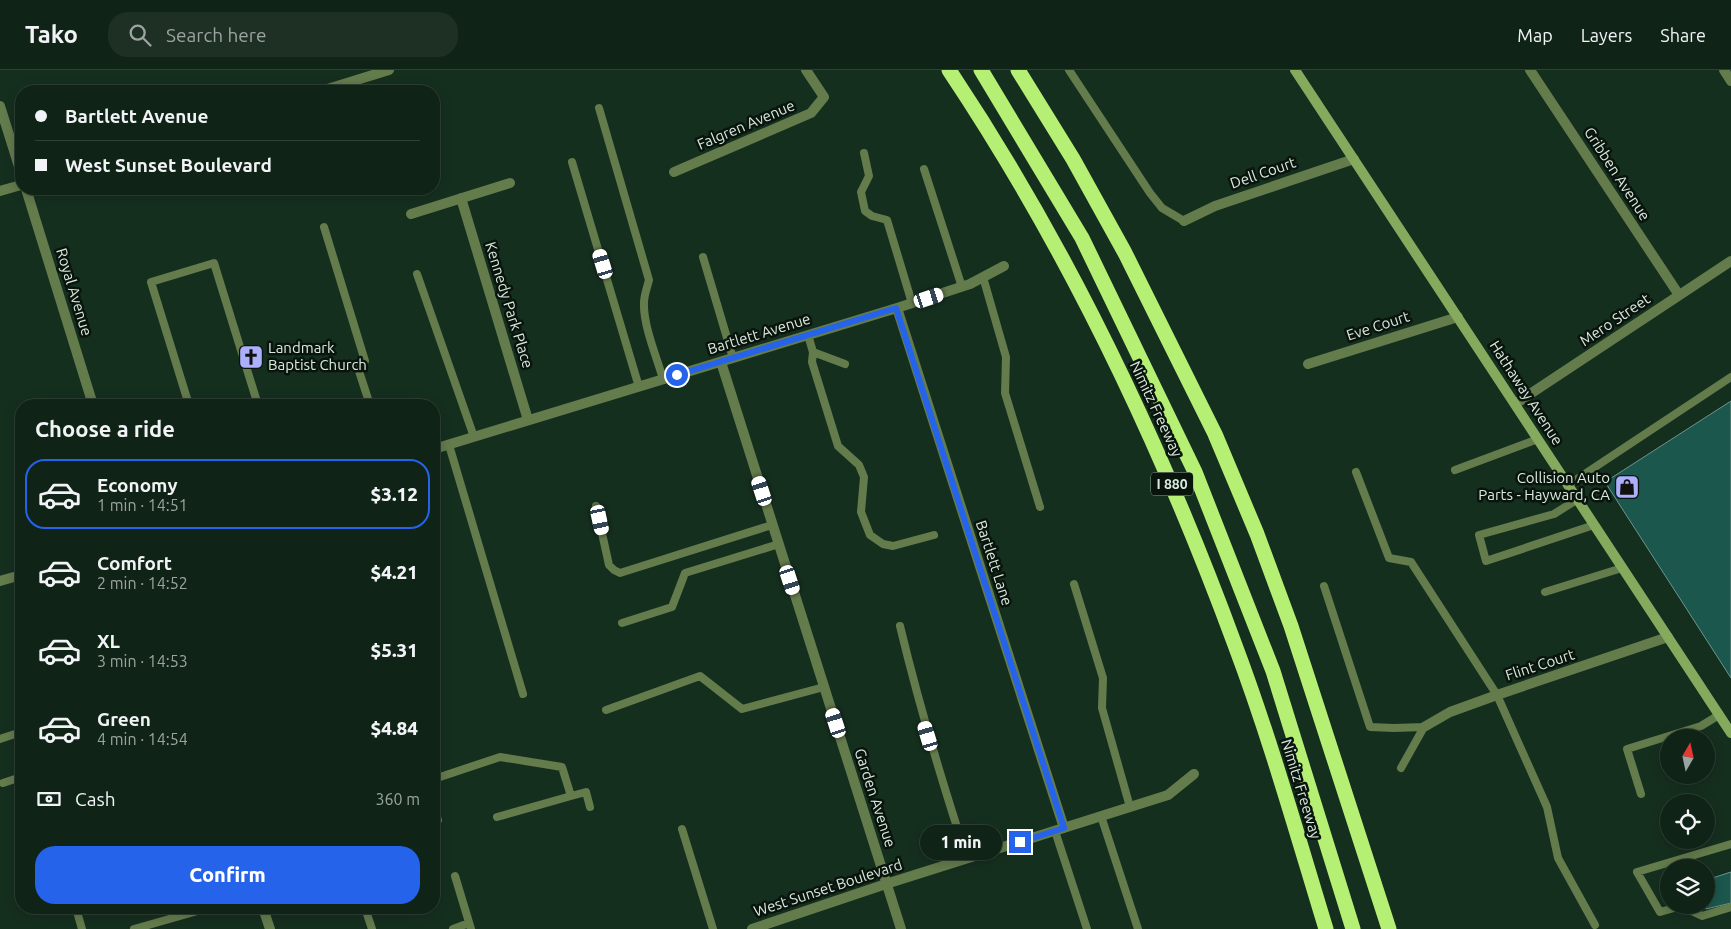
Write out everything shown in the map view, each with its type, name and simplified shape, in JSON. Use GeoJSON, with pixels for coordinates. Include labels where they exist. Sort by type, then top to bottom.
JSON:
{"type":"FeatureCollection","features":[{"type":"Feature","properties":{"kind":"highway","name":"Nimitz Freeway"},"geometry":{"type":"LineString","coordinates":[[949,70],[1023,190],[1072,276],[1159,454],[1236,646],[1271,748],[1326,929]]}},
{"type":"Feature","properties":{"kind":"highway","name":"I 880"},"geometry":{"type":"LineString","coordinates":[[981,70],[1082,238],[1195,472],[1272,671],[1353,929]]}},
{"type":"Feature","properties":{"kind":"highway"},"geometry":{"type":"LineString","coordinates":[[1018,70],[1073,159],[1125,253],[1214,434],[1257,534],[1291,626],[1390,929]]}},
{"type":"Feature","properties":{"kind":"street"},"geometry":{"type":"LineString","coordinates":[[340,85],[389,70]]}},
{"type":"Feature","properties":{"kind":"street","name":"Falgren Avenue"},"geometry":{"type":"LineString","coordinates":[[674,172],[811,113],[824,97],[806,70]]}},
{"type":"Feature","properties":{"kind":"street","name":"Hathaway Avenue"},"geometry":{"type":"LineString","coordinates":[[1295,70],[1731,733]]}},
{"type":"Feature","properties":{"kind":"street","name":"Gribben Avenue"},"geometry":{"type":"LineString","coordinates":[[1530,70],[1679,295]]}},
{"type":"Feature","properties":{"kind":"street"},"geometry":{"type":"LineString","coordinates":[[1724,70],[1731,81]]}},
{"type":"Feature","properties":{"kind":"street"},"geometry":{"type":"LineString","coordinates":[[0,106],[15,154]]}},
{"type":"Feature","properties":{"kind":"street","name":"Dell Court"},"geometry":{"type":"LineString","coordinates":[[1184,220],[1215,206],[1354,159]]}},
{"type":"Feature","properties":{"kind":"street"},"geometry":{"type":"LineString","coordinates":[[411,214],[510,183]]}},
{"type":"Feature","properties":{"kind":"street"},"geometry":{"type":"LineString","coordinates":[[0,191],[15,187]]}},
{"type":"Feature","properties":{"kind":"street","name":"Royal Avenue"},"geometry":{"type":"LineString","coordinates":[[28,195],[91,399]]}},
{"type":"Feature","properties":{"kind":"street","name":"Kennedy Park Place"},"geometry":{"type":"LineString","coordinates":[[461,198],[528,420]]}},
{"type":"Feature","properties":{"kind":"street","name":"Mero Street"},"geometry":{"type":"LineString","coordinates":[[1515,404],[1731,261]]}},
{"type":"Feature","properties":{"kind":"street","name":"Bartlett Avenue"},"geometry":{"type":"LineString","coordinates":[[440,447],[962,287],[1004,266]]}},
{"type":"Feature","properties":{"kind":"street","name":"Bartlett Lane"},"geometry":{"type":"LineString","coordinates":[[896,308],[1059,829]]}},
{"type":"Feature","properties":{"kind":"street","name":"Eve Court"},"geometry":{"type":"LineString","coordinates":[[1308,364],[1458,317]]}},
{"type":"Feature","properties":{"kind":"street","name":"Garden Avenue"},"geometry":{"type":"LineString","coordinates":[[721,362],[901,929]]}},
{"type":"Feature","properties":{"kind":"street"},"geometry":{"type":"LineString","coordinates":[[0,580],[15,576]]}},
{"type":"Feature","properties":{"kind":"street","name":"Flint Court"},"geometry":{"type":"LineString","coordinates":[[1424,727],[1450,712],[1668,638]]}},
{"type":"Feature","properties":{"kind":"street","name":"West Sunset Boulevard"},"geometry":{"type":"LineString","coordinates":[[752,929],[886,884],[1168,795],[1194,774]]}},
{"type":"Feature","properties":{"kind":"street"},"geometry":{"type":"LineString","coordinates":[[265,914],[270,929]]}},
{"type":"Feature","properties":{"kind":"lane"},"geometry":{"type":"LineString","coordinates":[[1069,70],[1150,193],[1162,208],[1184,220]]}},
{"type":"Feature","properties":{"kind":"lane"},"geometry":{"type":"LineString","coordinates":[[599,108],[649,280],[644,295],[646,320],[663,380]]}},
{"type":"Feature","properties":{"kind":"lane"},"geometry":{"type":"LineString","coordinates":[[864,153],[869,176],[861,192],[862,202],[865,211],[872,216],[887,220],[912,303]]}},
{"type":"Feature","properties":{"kind":"lane"},"geometry":{"type":"LineString","coordinates":[[572,162],[639,387]]}},
{"type":"Feature","properties":{"kind":"lane"},"geometry":{"type":"LineString","coordinates":[[924,169],[962,287]]}},
{"type":"Feature","properties":{"kind":"lane"},"geometry":{"type":"LineString","coordinates":[[324,228],[365,360],[357,365],[368,399]]}},
{"type":"Feature","properties":{"kind":"lane"},"geometry":{"type":"LineString","coordinates":[[702,257],[733,358]]}},
{"type":"Feature","properties":{"kind":"lane"},"geometry":{"type":"LineString","coordinates":[[187,399],[151,282],[214,263],[256,399]]}},
{"type":"Feature","properties":{"kind":"lane"},"geometry":{"type":"LineString","coordinates":[[417,274],[474,437]]}},
{"type":"Feature","properties":{"kind":"lane"},"geometry":{"type":"LineString","coordinates":[[983,277],[1006,357],[1005,393],[1040,507]]}},
{"type":"Feature","properties":{"kind":"lane"},"geometry":{"type":"LineString","coordinates":[[808,335],[814,352],[812,362],[838,446],[859,465],[864,477],[861,512],[870,535],[883,544],[893,546],[934,536]]}},
{"type":"Feature","properties":{"kind":"lane"},"geometry":{"type":"LineString","coordinates":[[814,352],[845,364]]}},
{"type":"Feature","properties":{"kind":"lane"},"geometry":{"type":"LineString","coordinates":[[1568,485],[1731,377]]}},
{"type":"Feature","properties":{"kind":"lane"},"geometry":{"type":"LineString","coordinates":[[1455,470],[1538,439]]}},
{"type":"Feature","properties":{"kind":"lane"},"geometry":{"type":"LineString","coordinates":[[449,445],[523,694]]}},
{"type":"Feature","properties":{"kind":"lane"},"geometry":{"type":"LineString","coordinates":[[1356,472],[1389,558],[1411,562],[1497,695],[1547,807],[1558,858],[1595,926]]}},
{"type":"Feature","properties":{"kind":"lane"},"geometry":{"type":"LineString","coordinates":[[1578,499],[1554,514],[1479,536],[1486,561],[1594,525]]}},
{"type":"Feature","properties":{"kind":"lane"},"geometry":{"type":"LineString","coordinates":[[596,506],[609,565],[620,573],[772,525]]}},
{"type":"Feature","properties":{"kind":"lane"},"geometry":{"type":"LineString","coordinates":[[622,623],[672,607],[685,574],[779,544]]}},
{"type":"Feature","properties":{"kind":"lane"},"geometry":{"type":"LineString","coordinates":[[1545,592],[1622,568]]}},
{"type":"Feature","properties":{"kind":"lane"},"geometry":{"type":"LineString","coordinates":[[1074,584],[1103,678],[1102,708],[1130,807]]}},
{"type":"Feature","properties":{"kind":"lane"},"geometry":{"type":"LineString","coordinates":[[1324,586],[1370,727],[1424,727]]}},
{"type":"Feature","properties":{"kind":"lane"},"geometry":{"type":"LineString","coordinates":[[900,626],[921,711],[967,858]]}},
{"type":"Feature","properties":{"kind":"lane"},"geometry":{"type":"LineString","coordinates":[[606,710],[700,676],[742,709],[824,687]]}},
{"type":"Feature","properties":{"kind":"lane"},"geometry":{"type":"LineString","coordinates":[[1641,794],[1627,749],[1701,726],[1719,715]]}},
{"type":"Feature","properties":{"kind":"lane"},"geometry":{"type":"LineString","coordinates":[[1401,768],[1424,727]]}},
{"type":"Feature","properties":{"kind":"lane"},"geometry":{"type":"LineString","coordinates":[[0,739],[15,734]]}},
{"type":"Feature","properties":{"kind":"lane"},"geometry":{"type":"LineString","coordinates":[[440,777],[500,757],[562,767],[571,796]]}},
{"type":"Feature","properties":{"kind":"lane"},"geometry":{"type":"LineString","coordinates":[[3,782],[15,779]]}},
{"type":"Feature","properties":{"kind":"lane"},"geometry":{"type":"LineString","coordinates":[[497,817],[586,792],[590,807]]}},
{"type":"Feature","properties":{"kind":"lane"},"geometry":{"type":"LineString","coordinates":[[1101,816],[1138,929]]}},
{"type":"Feature","properties":{"kind":"lane"},"geometry":{"type":"LineString","coordinates":[[682,829],[713,929]]}},
{"type":"Feature","properties":{"kind":"lane"},"geometry":{"type":"LineString","coordinates":[[1059,829],[1087,929]]}},
{"type":"Feature","properties":{"kind":"lane"},"geometry":{"type":"LineString","coordinates":[[1681,859],[1731,844]]}},
{"type":"Feature","properties":{"kind":"lane"},"geometry":{"type":"LineString","coordinates":[[1660,865],[1637,872],[1660,912]]}},
{"type":"Feature","properties":{"kind":"lane"},"geometry":{"type":"LineString","coordinates":[[453,929],[470,926],[455,876]]}},
{"type":"Feature","properties":{"kind":"lane"},"geometry":{"type":"LineString","coordinates":[[1715,912],[1731,906]]}},
{"type":"Feature","properties":{"kind":"lane"},"geometry":{"type":"LineString","coordinates":[[78,914],[82,929]]}},
{"type":"Feature","properties":{"kind":"lane"},"geometry":{"type":"LineString","coordinates":[[134,929],[187,914]]}},
{"type":"Feature","properties":{"kind":"lane"},"geometry":{"type":"LineString","coordinates":[[367,914],[372,929]]}},
{"type":"Feature","properties":{"kind":"building"},"geometry":{"type":"Polygon","coordinates":[[[1731,401],[1731,678],[1605,482],[1731,401]]]}},
{"type":"Feature","properties":{"kind":"building"},"geometry":{"type":"Polygon","coordinates":[[[1731,872],[1731,903],[1715,907],[1715,877],[1731,872]]]}},
{"type":"Feature","properties":{"kind":"place","name":"Landmark Baptist Church"},"geometry":{"type":"Point","coordinates":[251,357]}},
{"type":"Feature","properties":{"kind":"place","name":"Collision Auto Parts - Hayward, CA"},"geometry":{"type":"Point","coordinates":[1627,487]}},
{"type":"Feature","properties":{"kind":"route"},"geometry":{"type":"LineString","coordinates":[[677,375],[896,308],[1064,828],[1020,842]]}}]}
